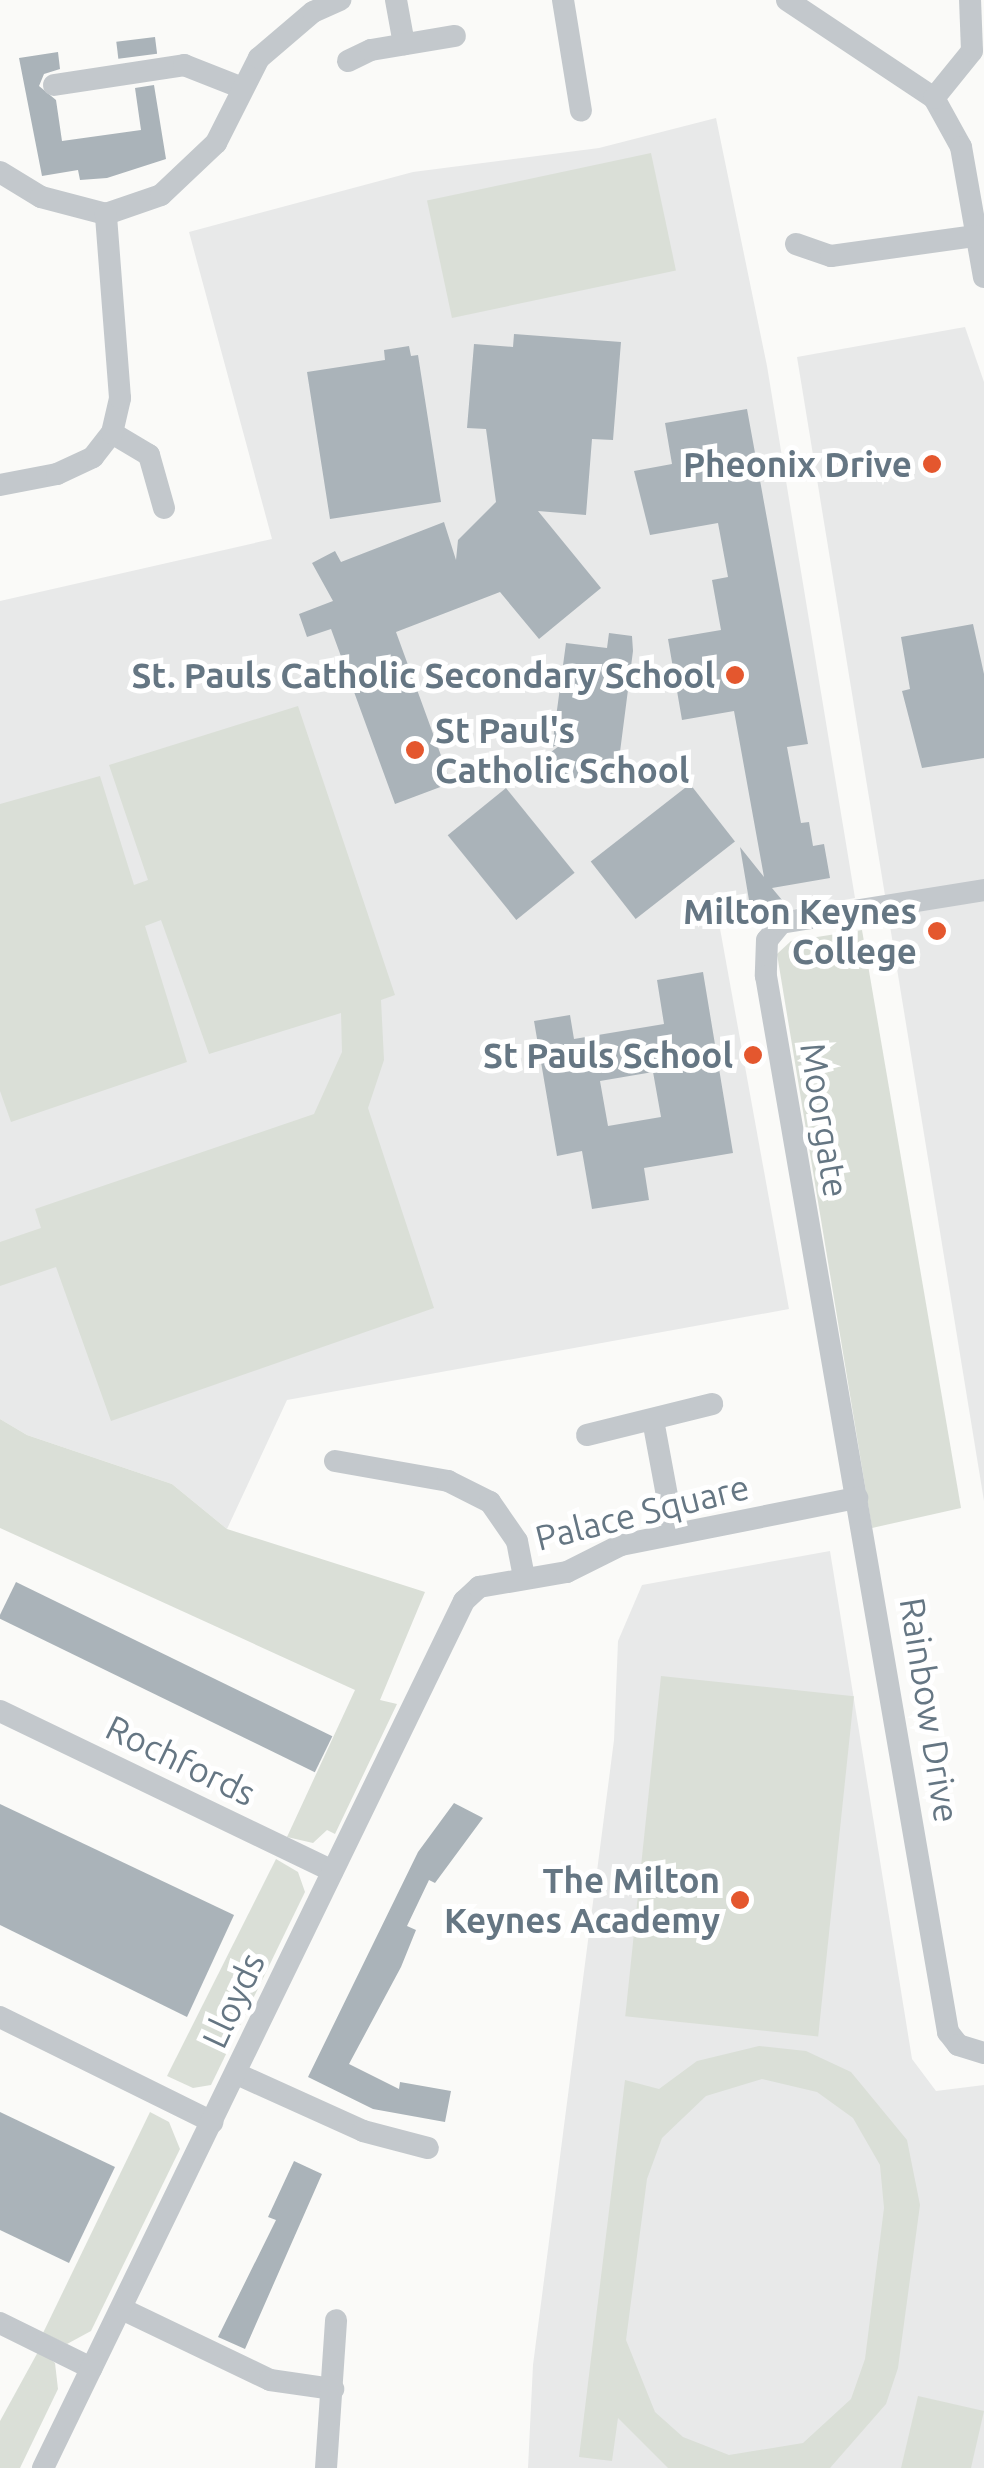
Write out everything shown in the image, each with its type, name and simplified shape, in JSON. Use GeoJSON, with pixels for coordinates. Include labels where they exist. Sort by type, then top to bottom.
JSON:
{"type":"FeatureCollection","features":[{"type":"Feature","properties":{"kind":"street"},"geometry":{"type":"LineString","coordinates":[[0,172],[41,196],[106,214],[184,181],[216,143],[240,87],[280,35],[340,0]]}},
{"type":"Feature","properties":{"kind":"street"},"geometry":{"type":"LineString","coordinates":[[396,0],[404,44]]}},
{"type":"Feature","properties":{"kind":"street"},"geometry":{"type":"LineString","coordinates":[[563,0],[581,111]]}},
{"type":"Feature","properties":{"kind":"street"},"geometry":{"type":"LineString","coordinates":[[787,0],[934,98],[961,147],[984,277]]}},
{"type":"Feature","properties":{"kind":"street"},"geometry":{"type":"LineString","coordinates":[[934,98],[972,51],[970,0]]}},
{"type":"Feature","properties":{"kind":"street"},"geometry":{"type":"LineString","coordinates":[[348,61],[404,44],[456,36]]}},
{"type":"Feature","properties":{"kind":"street"},"geometry":{"type":"LineString","coordinates":[[54,85],[184,65],[240,87]]}},
{"type":"Feature","properties":{"kind":"street"},"geometry":{"type":"LineString","coordinates":[[0,485],[75,465],[112,433],[120,398],[106,214]]}},
{"type":"Feature","properties":{"kind":"street"},"geometry":{"type":"LineString","coordinates":[[796,244],[831,256],[980,241]]}},
{"type":"Feature","properties":{"kind":"street"},"geometry":{"type":"LineString","coordinates":[[112,433],[148,455],[164,508]]}},
{"type":"Feature","properties":{"kind":"street","name":"Moorgate"},"geometry":{"type":"LineString","coordinates":[[865,1534],[802,1201],[766,976],[767,940],[781,924],[804,916],[984,890]]}},
{"type":"Feature","properties":{"kind":"street"},"geometry":{"type":"LineString","coordinates":[[586,1434],[712,1404]]}},
{"type":"Feature","properties":{"kind":"street"},"geometry":{"type":"LineString","coordinates":[[653,1420],[674,1533]]}},
{"type":"Feature","properties":{"kind":"street"},"geometry":{"type":"LineString","coordinates":[[335,1460],[448,1481],[490,1502],[517,1541],[513,1579]]}},
{"type":"Feature","properties":{"kind":"street","name":"Palace Square"},"geometry":{"type":"LineString","coordinates":[[513,1579],[567,1572],[621,1545],[857,1498]]}},
{"type":"Feature","properties":{"kind":"street","name":"Rainbow Drive"},"geometry":{"type":"LineString","coordinates":[[865,1534],[948,2032],[958,2046],[984,2053]]}},
{"type":"Feature","properties":{"kind":"street","name":"Lloyds"},"geometry":{"type":"LineString","coordinates":[[43,2468],[238,2074],[446,1631],[480,1587],[513,1579]]}},
{"type":"Feature","properties":{"kind":"street","name":"Rochfords"},"geometry":{"type":"LineString","coordinates":[[0,1710],[332,1871]]}},
{"type":"Feature","properties":{"kind":"street"},"geometry":{"type":"LineString","coordinates":[[0,2017],[212,2122]]}},
{"type":"Feature","properties":{"kind":"street"},"geometry":{"type":"LineString","coordinates":[[238,2074],[363,2131],[428,2148]]}},
{"type":"Feature","properties":{"kind":"street"},"geometry":{"type":"LineString","coordinates":[[122,2309],[270,2380],[334,2389]]}},
{"type":"Feature","properties":{"kind":"street"},"geometry":{"type":"LineString","coordinates":[[326,2468],[336,2320]]}},
{"type":"Feature","properties":{"kind":"street"},"geometry":{"type":"LineString","coordinates":[[0,2323],[91,2368]]}},
{"type":"Feature","properties":{"kind":"shaded area","name":"St Paul's Catholic School"},"geometry":{"type":"Polygon","coordinates":[[[716,118],[767,366],[855,898],[719,923],[789,1309],[287,1400],[227,1529],[172,1484],[27,1435],[0,1419],[0,601],[272,539],[189,232],[413,172],[599,148],[716,118]]]}},
{"type":"Feature","properties":{"kind":"shaded area"},"geometry":{"type":"Polygon","coordinates":[[[651,153],[676,270],[452,318],[427,201],[651,153]]]}},
{"type":"Feature","properties":{"kind":"shaded area","name":"Milton Keynes College"},"geometry":{"type":"Polygon","coordinates":[[[965,327],[984,382],[984,1501],[797,357],[965,327]]]}},
{"type":"Feature","properties":{"kind":"shaded area"},"geometry":{"type":"Polygon","coordinates":[[[298,706],[395,995],[381,1000],[384,1060],[368,1108],[434,1308],[111,1421],[56,1267],[0,1286],[0,1242],[41,1228],[35,1209],[314,1114],[342,1052],[341,1013],[209,1054],[161,920],[145,926],[187,1062],[11,1122],[0,1091],[0,804],[100,776],[134,885],[148,880],[109,765],[298,706]]]}},
{"type":"Feature","properties":{"kind":"shaded area"},"geometry":{"type":"Polygon","coordinates":[[[862,930],[961,1508],[872,1528],[777,954],[791,941],[862,930]]]}},
{"type":"Feature","properties":{"kind":"shaded area"},"geometry":{"type":"Polygon","coordinates":[[[0,1419],[27,1435],[172,1484],[227,1529],[425,1592],[380,1700],[397,1704],[335,1834],[327,1830],[313,1843],[287,1837],[355,1690],[0,1528],[0,1419]]]}},
{"type":"Feature","properties":{"kind":"shaded area","name":"The Milton Keynes Academy"},"geometry":{"type":"Polygon","coordinates":[[[830,1551],[912,2059],[936,2091],[984,2085],[984,2468],[528,2468],[533,2365],[614,1740],[618,1641],[642,1585],[830,1551]]]}},
{"type":"Feature","properties":{"kind":"shaded area"},"geometry":{"type":"Polygon","coordinates":[[[661,1676],[854,1696],[818,2036],[625,2016],[661,1676]]]}},
{"type":"Feature","properties":{"kind":"shaded area"},"geometry":{"type":"Polygon","coordinates":[[[276,1859],[298,1872],[305,1892],[211,2085],[193,2088],[167,2076],[276,1859]]]}},
{"type":"Feature","properties":{"kind":"shaded area"},"geometry":{"type":"Polygon","coordinates":[[[759,2046],[806,2051],[851,2072],[907,2140],[920,2205],[898,2368],[886,2404],[830,2468],[668,2468],[618,2418],[612,2461],[579,2457],[625,2080],[659,2089],[697,2061],[759,2046]],[[762,2079],[706,2096],[662,2138],[647,2179],[626,2340],[655,2412],[683,2437],[729,2455],[803,2443],[851,2399],[865,2359],[884,2208],[880,2165],[853,2118],[817,2092],[762,2079]]]}},
{"type":"Feature","properties":{"kind":"shaded area"},"geometry":{"type":"Polygon","coordinates":[[[150,2112],[169,2122],[180,2149],[91,2331],[67,2344],[43,2333],[150,2112]]]}},
{"type":"Feature","properties":{"kind":"shaded area"},"geometry":{"type":"Polygon","coordinates":[[[39,2350],[55,2363],[58,2389],[20,2468],[0,2468],[0,2421],[39,2350]]]}},
{"type":"Feature","properties":{"kind":"shaded area"},"geometry":{"type":"Polygon","coordinates":[[[918,2396],[984,2411],[971,2468],[901,2468],[918,2396]]]}},
{"type":"Feature","properties":{"kind":"building"},"geometry":{"type":"Polygon","coordinates":[[[155,37],[157,54],[118,59],[116,42],[155,37]]]}},
{"type":"Feature","properties":{"kind":"building"},"geometry":{"type":"Polygon","coordinates":[[[58,52],[60,69],[44,74],[39,86],[56,100],[62,141],[141,130],[135,88],[154,85],[166,159],[107,178],[80,180],[78,170],[42,176],[19,58],[58,52]]]}},
{"type":"Feature","properties":{"kind":"building"},"geometry":{"type":"Polygon","coordinates":[[[514,334],[621,342],[613,440],[592,439],[586,515],[538,511],[601,588],[539,639],[500,592],[396,632],[451,783],[395,804],[331,629],[307,637],[299,614],[333,601],[312,563],[335,551],[341,562],[444,522],[456,560],[458,540],[496,502],[486,429],[467,428],[474,344],[513,347],[514,334]]]}},
{"type":"Feature","properties":{"kind":"building"},"geometry":{"type":"Polygon","coordinates":[[[409,346],[411,356],[418,355],[441,502],[330,519],[307,372],[385,360],[384,350],[409,346]]]}},
{"type":"Feature","properties":{"kind":"building","name":"St. Pauls Catholic Secondary School"},"geometry":{"type":"Polygon","coordinates":[[[747,409],[808,744],[787,747],[801,823],[809,822],[813,846],[824,844],[830,878],[772,888],[782,900],[750,906],[740,847],[764,877],[734,711],[682,720],[668,639],[721,630],[712,580],[728,577],[718,523],[650,535],[634,471],[672,464],[665,423],[747,409]]]}},
{"type":"Feature","properties":{"kind":"building"},"geometry":{"type":"Polygon","coordinates":[[[973,624],[984,674],[984,758],[922,768],[902,691],[910,689],[901,637],[973,624]]]}},
{"type":"Feature","properties":{"kind":"building"},"geometry":{"type":"Polygon","coordinates":[[[609,633],[632,636],[633,651],[616,783],[548,775],[551,752],[563,743],[552,747],[566,643],[607,648],[609,633]]]}},
{"type":"Feature","properties":{"kind":"building"},"geometry":{"type":"Polygon","coordinates":[[[690,784],[735,842],[636,919],[591,862],[690,784]]]}},
{"type":"Feature","properties":{"kind":"building"},"geometry":{"type":"Polygon","coordinates":[[[506,788],[575,873],[516,920],[448,835],[506,788]]]}},
{"type":"Feature","properties":{"kind":"building"},"geometry":{"type":"Polygon","coordinates":[[[703,972],[733,1153],[644,1168],[649,1200],[592,1209],[582,1151],[557,1156],[534,1021],[570,1015],[574,1039],[664,1024],[657,980],[703,972]],[[653,1072],[600,1081],[608,1126],[661,1117],[653,1072]]]}},
{"type":"Feature","properties":{"kind":"building"},"geometry":{"type":"Polygon","coordinates":[[[16,1582],[332,1736],[315,1772],[0,1619],[16,1582]]]}},
{"type":"Feature","properties":{"kind":"building"},"geometry":{"type":"Polygon","coordinates":[[[454,1803],[483,1818],[435,1883],[429,1880],[407,1926],[416,1930],[401,1967],[349,2064],[399,2089],[400,2082],[451,2091],[445,2122],[373,2109],[308,2077],[418,1852],[454,1803]]]}},
{"type":"Feature","properties":{"kind":"building"},"geometry":{"type":"Polygon","coordinates":[[[0,1804],[234,1915],[187,2017],[0,1925],[0,1804]]]}},
{"type":"Feature","properties":{"kind":"building"},"geometry":{"type":"Polygon","coordinates":[[[0,2112],[115,2167],[69,2263],[0,2230],[0,2112]]]}},
{"type":"Feature","properties":{"kind":"building"},"geometry":{"type":"Polygon","coordinates":[[[294,2161],[322,2174],[245,2349],[218,2337],[276,2220],[268,2217],[294,2161]]]}},
{"type":"Feature","properties":{"kind":"place","name":"Pheonix Drive"},"geometry":{"type":"Point","coordinates":[932,464]}},
{"type":"Feature","properties":{"kind":"place","name":"St. Pauls Catholic Secondary School"},"geometry":{"type":"Point","coordinates":[735,675]}},
{"type":"Feature","properties":{"kind":"place","name":"St Paul's Catholic School"},"geometry":{"type":"Point","coordinates":[415,750]}},
{"type":"Feature","properties":{"kind":"place","name":"Milton Keynes College"},"geometry":{"type":"Point","coordinates":[937,931]}},
{"type":"Feature","properties":{"kind":"place","name":"St Pauls School"},"geometry":{"type":"Point","coordinates":[753,1055]}},
{"type":"Feature","properties":{"kind":"place","name":"The Milton Keynes Academy"},"geometry":{"type":"Point","coordinates":[740,1900]}}]}
